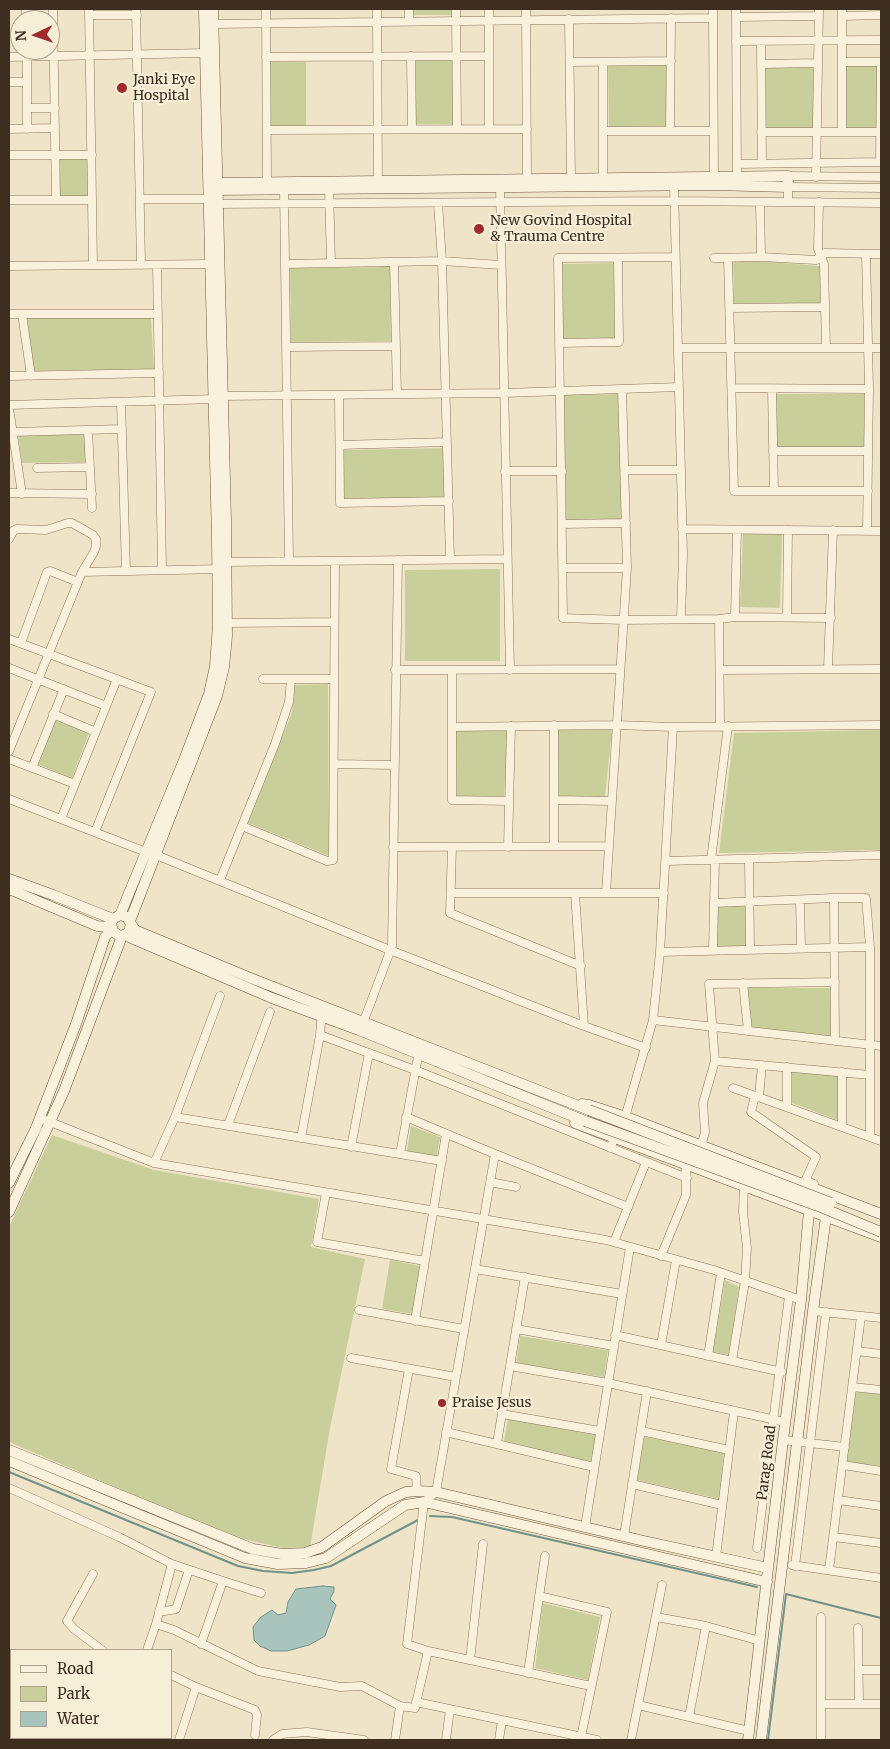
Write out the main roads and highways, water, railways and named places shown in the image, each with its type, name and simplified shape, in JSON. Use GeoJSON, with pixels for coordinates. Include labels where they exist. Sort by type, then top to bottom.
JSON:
{"type":"FeatureCollection","features":[{"type":"Feature","properties":{"kind":"water"},"geometry":{"type":"Polygon","coordinates":[[[323,1586],[334,1587],[330,1599],[336,1605],[325,1636],[309,1645],[287,1651],[271,1651],[260,1646],[254,1640],[253,1627],[261,1617],[272,1610],[278,1615],[286,1613],[288,1602],[296,1589],[323,1586]]]}},
{"type":"Feature","properties":{"kind":"waterway"},"geometry":{"type":"LineString","coordinates":[[9,1472],[238,1566],[263,1571],[292,1573],[331,1566],[418,1520]]}},
{"type":"Feature","properties":{"kind":"waterway"},"geometry":{"type":"LineString","coordinates":[[430,1516],[452,1517],[757,1587]]}},
{"type":"Feature","properties":{"kind":"waterway"},"geometry":{"type":"LineString","coordinates":[[768,1740],[786,1594],[881,1618]]}},
{"type":"Feature","properties":{"kind":"place","name":"Janki Eye Hospital"},"geometry":{"type":"Point","coordinates":[122,88]}},
{"type":"Feature","properties":{"kind":"place","name":"New Govind Hospital & Trauma Centre"},"geometry":{"type":"Point","coordinates":[479,229]}},
{"type":"Feature","properties":{"kind":"place","name":"Praise Jesus"},"geometry":{"type":"Point","coordinates":[442,1403]}}]}
